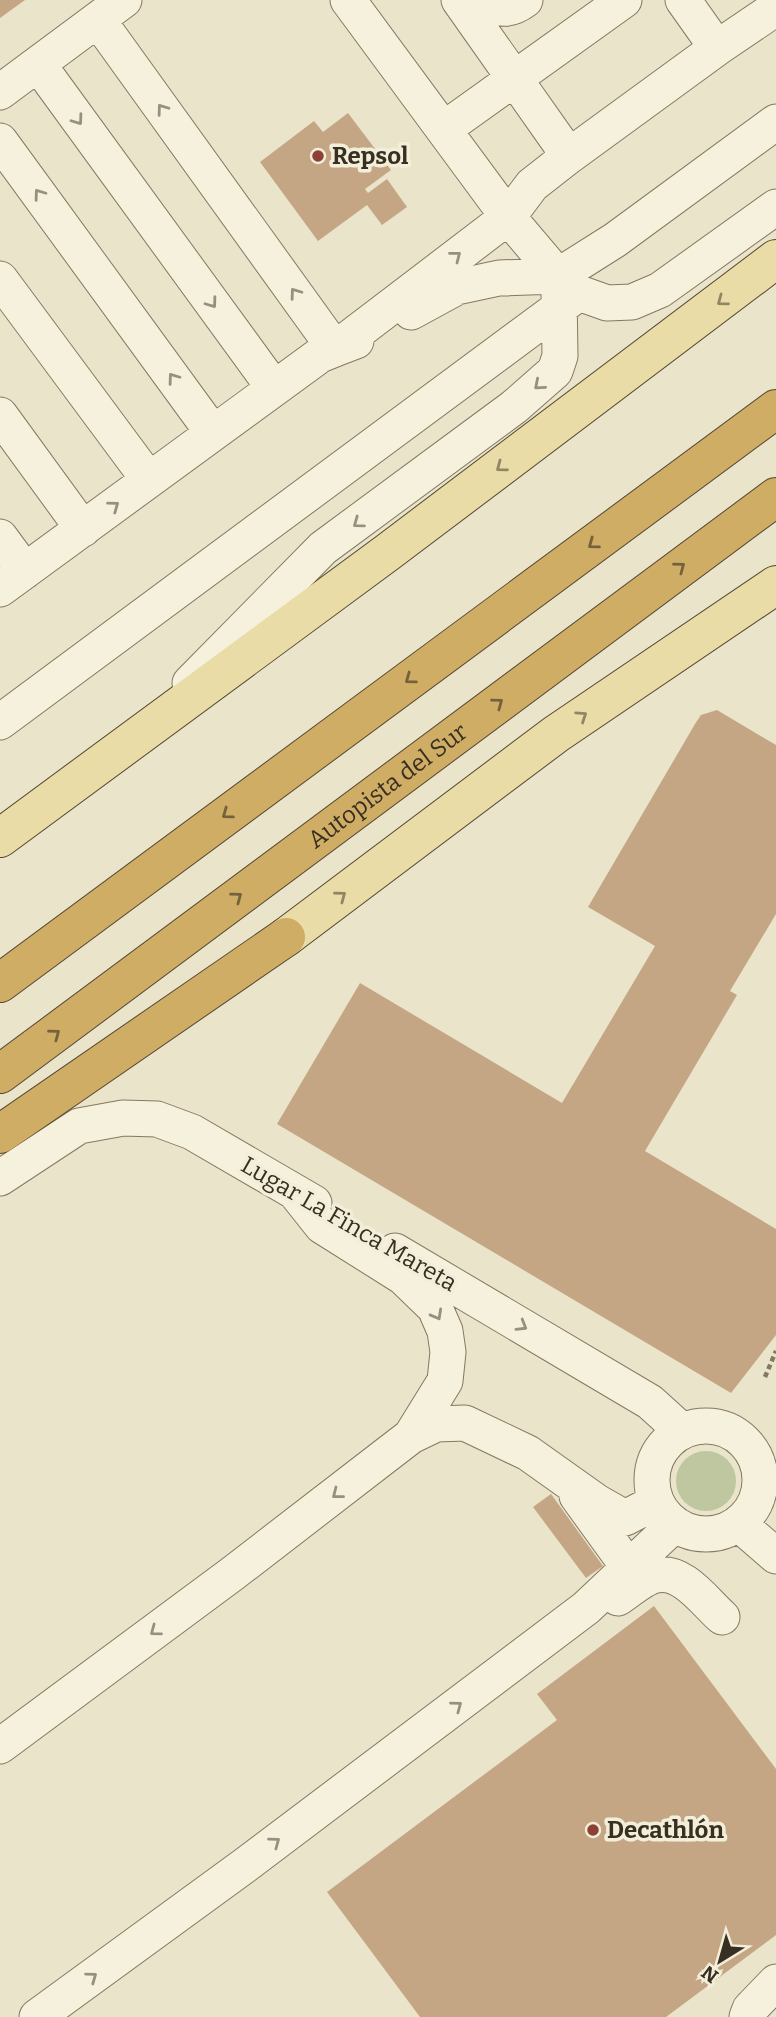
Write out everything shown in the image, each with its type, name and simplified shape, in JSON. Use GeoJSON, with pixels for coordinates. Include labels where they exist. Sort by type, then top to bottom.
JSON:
{"type":"FeatureCollection","features":[{"type":"Feature","properties":{"kind":"highway"},"geometry":{"type":"LineString","coordinates":[[648,503],[776,386]]}},
{"type":"Feature","properties":{"kind":"highway"},"geometry":{"type":"LineString","coordinates":[[8,975],[776,409]]}},
{"type":"Feature","properties":{"kind":"highway","name":"Autopista del Sur"},"geometry":{"type":"LineString","coordinates":[[0,1074],[776,497]]}},
{"type":"Feature","properties":{"kind":"highway"},"geometry":{"type":"LineString","coordinates":[[0,1134],[286,937]]}},
{"type":"Feature","properties":{"kind":"main road"},"geometry":{"type":"LineString","coordinates":[[0,838],[399,544],[776,260]]}},
{"type":"Feature","properties":{"kind":"main road"},"geometry":{"type":"LineString","coordinates":[[286,937],[555,734],[776,585]]}},
{"type":"Feature","properties":{"kind":"street"},"geometry":{"type":"LineString","coordinates":[[130,743],[323,548],[514,407],[555,371],[566,292],[348,0]]}},
{"type":"Feature","properties":{"kind":"street"},"geometry":{"type":"LineString","coordinates":[[459,0],[569,156]]}},
{"type":"Feature","properties":{"kind":"street"},"geometry":{"type":"LineString","coordinates":[[488,0],[492,6],[501,9],[518,5],[525,0]]}},
{"type":"Feature","properties":{"kind":"street"},"geometry":{"type":"LineString","coordinates":[[444,129],[624,0]]}},
{"type":"Feature","properties":{"kind":"street"},"geometry":{"type":"LineString","coordinates":[[682,0],[717,48]]}},
{"type":"Feature","properties":{"kind":"street"},"geometry":{"type":"LineString","coordinates":[[335,349],[508,217],[533,185],[569,156],[775,4]]}},
{"type":"Feature","properties":{"kind":"street"},"geometry":{"type":"LineString","coordinates":[[0,92],[111,10],[335,349]]}},
{"type":"Feature","properties":{"kind":"street"},"geometry":{"type":"LineString","coordinates":[[38,64],[274,388]]}},
{"type":"Feature","properties":{"kind":"street"},"geometry":{"type":"LineString","coordinates":[[0,722],[566,292],[615,240],[776,122]]}},
{"type":"Feature","properties":{"kind":"street"},"geometry":{"type":"LineString","coordinates":[[0,141],[213,433]]}},
{"type":"Feature","properties":{"kind":"street"},"geometry":{"type":"LineString","coordinates":[[0,537],[13,580],[320,355],[371,335],[457,287],[499,278],[607,303],[632,302],[660,290],[776,207]]}},
{"type":"Feature","properties":{"kind":"street"},"geometry":{"type":"LineString","coordinates":[[0,279],[149,480]]}},
{"type":"Feature","properties":{"kind":"street"},"geometry":{"type":"LineString","coordinates":[[0,415],[83,528]]}},
{"type":"Feature","properties":{"kind":"street"},"geometry":{"type":"LineString","coordinates":[[0,1159],[286,937]]}},
{"type":"Feature","properties":{"kind":"street","name":"Lugar La Finca Mareta"},"geometry":{"type":"LineString","coordinates":[[0,1178],[79,1126],[123,1118],[157,1119],[192,1132],[650,1402],[682,1431]]}},
{"type":"Feature","properties":{"kind":"street"},"geometry":{"type":"LineString","coordinates":[[295,1192],[322,1226],[403,1277],[435,1308],[445,1331],[448,1352],[445,1381],[411,1436]]}},
{"type":"Feature","properties":{"kind":"street"},"geometry":{"type":"LineString","coordinates":[[0,1746],[303,1521],[411,1436],[436,1424],[465,1423],[528,1453],[567,1482],[625,1518],[676,1520],[712,1534],[739,1524],[757,1499],[768,1492],[750,1448],[736,1435],[719,1427],[700,1426],[682,1431],[658,1454],[652,1478],[676,1520],[700,1561],[722,1618],[685,1583],[667,1575],[656,1575],[604,1606],[586,1608]]}},
{"type":"Feature","properties":{"kind":"street"},"geometry":{"type":"LineString","coordinates":[[567,1482],[629,1568]]}},
{"type":"Feature","properties":{"kind":"street"},"geometry":{"type":"LineString","coordinates":[[37,2017],[254,1858],[586,1608],[676,1520]]}},
{"type":"Feature","properties":{"kind":"street"},"geometry":{"type":"LineString","coordinates":[[739,1524],[776,1556]]}},
{"type":"Feature","properties":{"kind":"street"},"geometry":{"type":"LineString","coordinates":[[754,2012],[776,1982]]}},
{"type":"Feature","properties":{"kind":"path"},"geometry":{"type":"LineString","coordinates":[[765,1377],[776,1351]]}},
{"type":"Feature","properties":{"kind":"green space"},"geometry":{"type":"Polygon","coordinates":[[[706,1451],[727,1460],[736,1481],[727,1502],[706,1511],[685,1502],[676,1481],[685,1460],[706,1451]]]}},
{"type":"Feature","properties":{"kind":"building"},"geometry":{"type":"Polygon","coordinates":[[[0,0],[25,0],[0,18],[0,0]]]}},
{"type":"Feature","properties":{"kind":"building"},"geometry":{"type":"Polygon","coordinates":[[[348,113],[391,170],[365,189],[368,193],[387,179],[407,207],[382,225],[367,205],[318,241],[260,162],[314,121],[323,132],[348,113]]]}},
{"type":"Feature","properties":{"kind":"building"},"geometry":{"type":"Polygon","coordinates":[[[717,710],[776,745],[776,914],[730,991],[737,995],[645,1151],[776,1229],[776,1335],[731,1393],[277,1124],[360,983],[562,1103],[655,946],[588,907],[695,724],[701,715],[717,710]]]}},
{"type":"Feature","properties":{"kind":"building"},"geometry":{"type":"Polygon","coordinates":[[[551,1494],[603,1566],[586,1578],[533,1507],[551,1494]]]}},
{"type":"Feature","properties":{"kind":"building","name":"Decathlón"},"geometry":{"type":"Polygon","coordinates":[[[654,1606],[776,1769],[776,1935],[666,2017],[420,2017],[327,1892],[557,1720],[537,1694],[654,1606]]]}},
{"type":"Feature","properties":{"kind":"place","name":"Repsol"},"geometry":{"type":"Point","coordinates":[318,156]}},
{"type":"Feature","properties":{"kind":"place","name":"Decathlón"},"geometry":{"type":"Point","coordinates":[593,1830]}}]}
